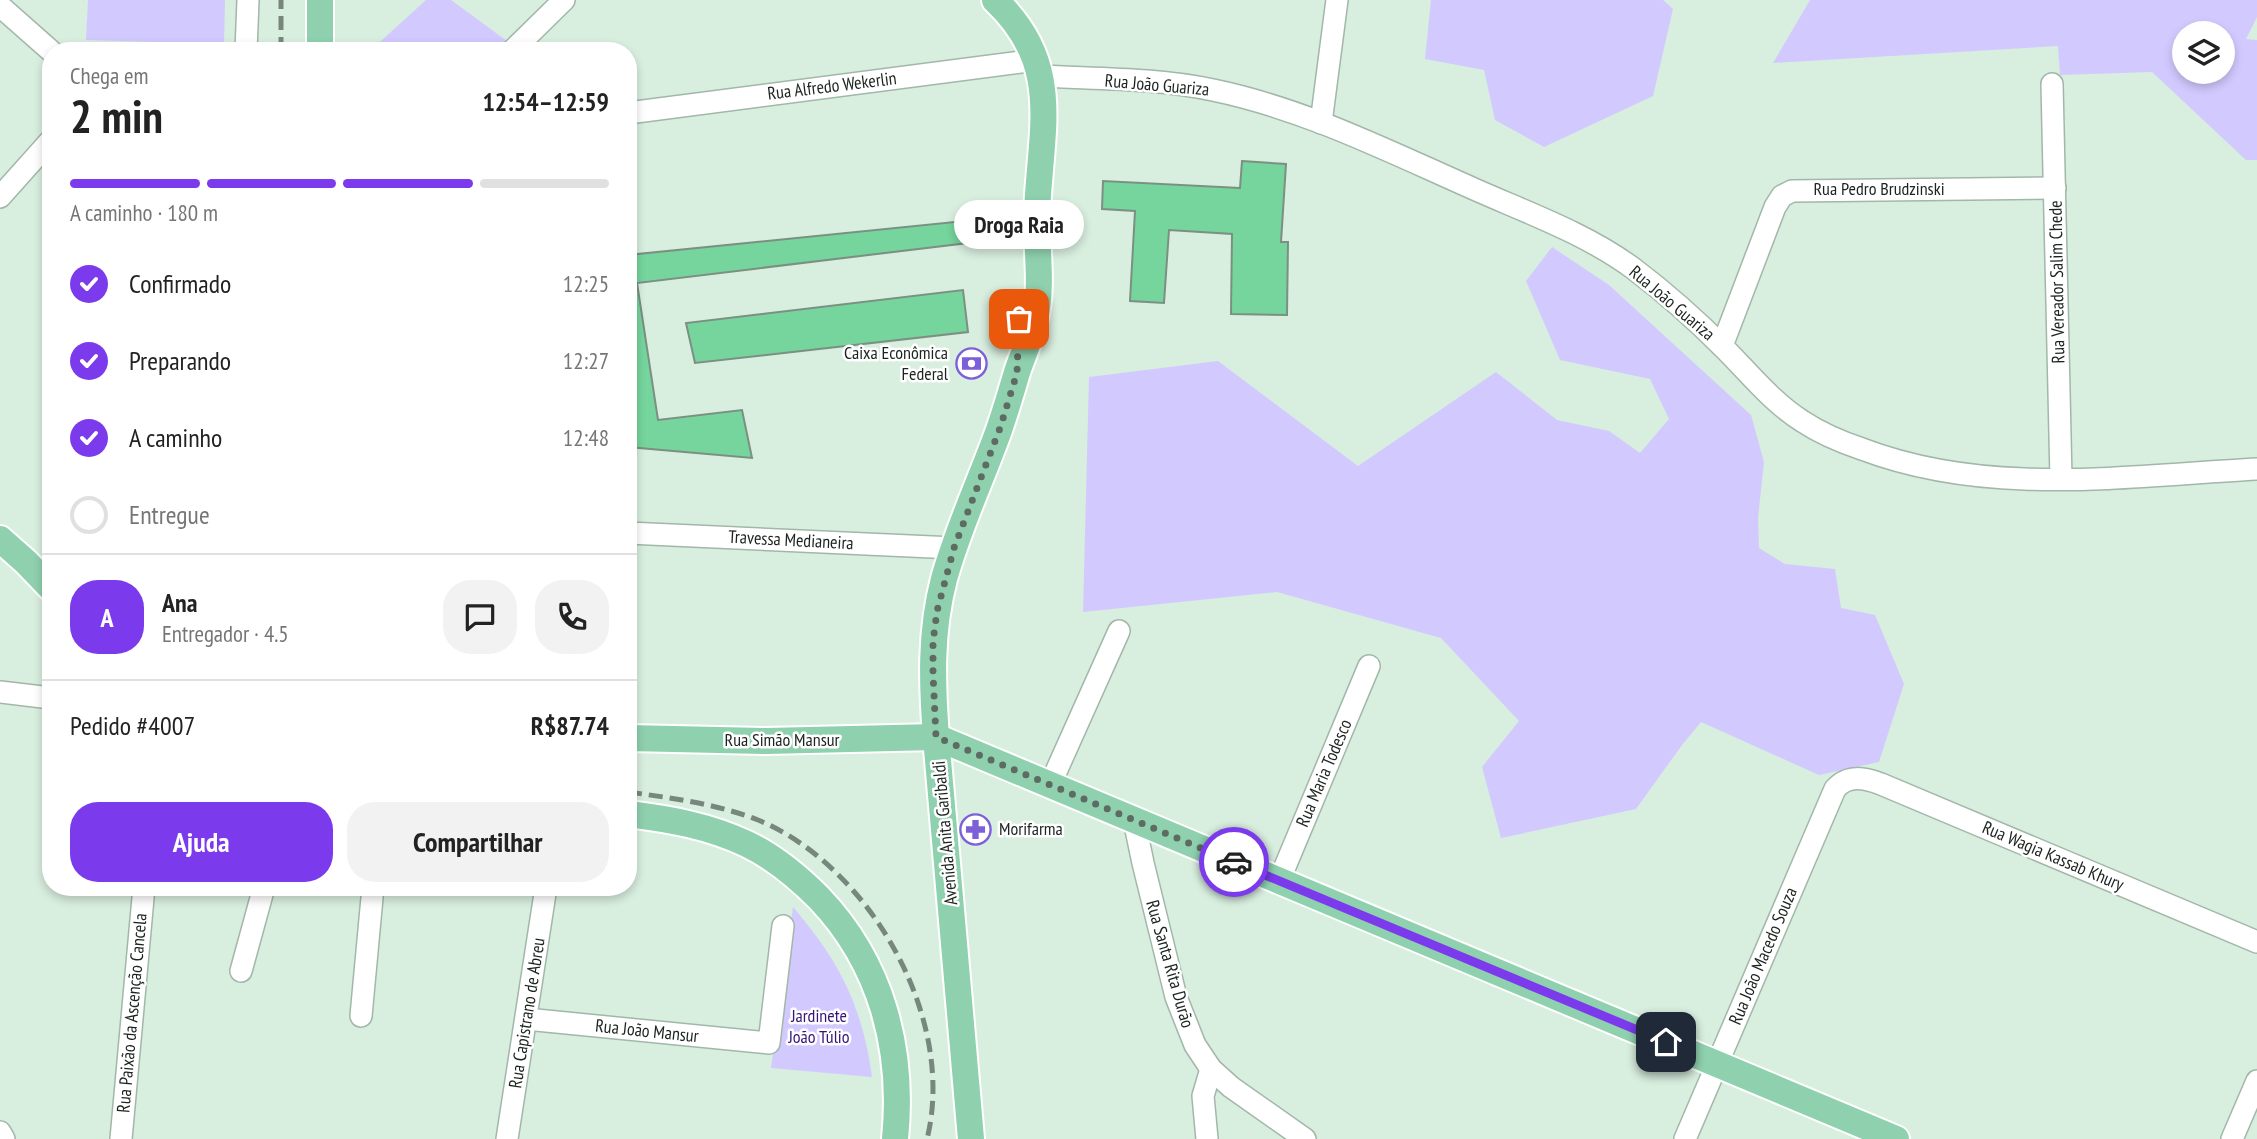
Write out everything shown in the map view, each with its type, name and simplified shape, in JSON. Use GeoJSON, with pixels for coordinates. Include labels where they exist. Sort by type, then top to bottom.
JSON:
{"type":"FeatureCollection","features":[{"type":"Feature","properties":{"kind":"main road"},"geometry":{"type":"LineString","coordinates":[[320,0],[320,42]]}},
{"type":"Feature","properties":{"kind":"main road","name":"Avenida Anita Garibaldi"},"geometry":{"type":"LineString","coordinates":[[971,1139],[936,737],[933,642],[944,580],[1000,428],[1035,319],[1040,279],[1037,215],[1044,108],[1039,68],[1024,35],[1004,4]]}},
{"type":"Feature","properties":{"kind":"main road"},"geometry":{"type":"LineString","coordinates":[[0,539],[42,579]]}},
{"type":"Feature","properties":{"kind":"main road"},"geometry":{"type":"LineString","coordinates":[[26,562],[42,573]]}},
{"type":"Feature","properties":{"kind":"main road"},"geometry":{"type":"LineString","coordinates":[[936,737],[1896,1139]]}},
{"type":"Feature","properties":{"kind":"main road","name":"Rua Simão Mansur"},"geometry":{"type":"LineString","coordinates":[[637,738],[779,741],[936,737]]}},
{"type":"Feature","properties":{"kind":"main road"},"geometry":{"type":"LineString","coordinates":[[637,815],[675,820],[748,844],[774,859],[830,909],[854,941],[873,976],[885,1009],[898,1080],[895,1139]]}},
{"type":"Feature","properties":{"kind":"main road"},"geometry":{"type":"LineString","coordinates":[[637,830],[681,837],[735,856],[788,891],[809,910],[828,933],[861,992],[870,1021],[881,1084],[877,1139]]}},
{"type":"Feature","properties":{"kind":"street"},"geometry":{"type":"LineString","coordinates":[[246,42],[248,0]]}},
{"type":"Feature","properties":{"kind":"street"},"geometry":{"type":"LineString","coordinates":[[521,42],[564,0]]}},
{"type":"Feature","properties":{"kind":"street"},"geometry":{"type":"LineString","coordinates":[[1321,123],[1337,0]]}},
{"type":"Feature","properties":{"kind":"street"},"geometry":{"type":"LineString","coordinates":[[0,6],[42,43]]}},
{"type":"Feature","properties":{"kind":"street","name":"Rua João Guariza"},"geometry":{"type":"LineString","coordinates":[[1039,68],[1191,86],[1240,97],[1321,123],[1548,222],[1628,265],[1660,289],[1779,404],[1800,420],[1827,435],[1862,449],[1922,468],[2020,480],[2257,469]]}},
{"type":"Feature","properties":{"kind":"street","name":"Rua Alfredo Wekerlin"},"geometry":{"type":"LineString","coordinates":[[637,112],[1039,68]]}},
{"type":"Feature","properties":{"kind":"street","name":"Rua Vereador Salim Chede"},"geometry":{"type":"LineString","coordinates":[[2052,84],[2061,479]]}},
{"type":"Feature","properties":{"kind":"street"},"geometry":{"type":"LineString","coordinates":[[0,197],[42,150]]}},
{"type":"Feature","properties":{"kind":"street","name":"Rua Pedro Brudzinski"},"geometry":{"type":"LineString","coordinates":[[1722,346],[1775,207],[1782,196],[1792,191],[2055,188]]}},
{"type":"Feature","properties":{"kind":"street","name":"Travessa Medianeira"},"geometry":{"type":"LineString","coordinates":[[637,533],[954,548]]}},
{"type":"Feature","properties":{"kind":"street"},"geometry":{"type":"LineString","coordinates":[[1050,785],[1119,631]]}},
{"type":"Feature","properties":{"kind":"street","name":"Rua Maria Todesco"},"geometry":{"type":"LineString","coordinates":[[1279,881],[1370,666]]}},
{"type":"Feature","properties":{"kind":"street"},"geometry":{"type":"LineString","coordinates":[[0,692],[42,697]]}},
{"type":"Feature","properties":{"kind":"street","name":"Rua Wagia Kassab Khury"},"geometry":{"type":"LineString","coordinates":[[1848,779],[1870,780],[1881,784],[2257,942]]}},
{"type":"Feature","properties":{"kind":"street","name":"Rua João Macedo Souza"},"geometry":{"type":"LineString","coordinates":[[1685,1139],[1835,789],[1848,779]]}},
{"type":"Feature","properties":{"kind":"street","name":"Rua Santa Rita Durão"},"geometry":{"type":"LineString","coordinates":[[1134,820],[1177,997],[1195,1045],[1211,1069],[1231,1087],[1305,1139]]}},
{"type":"Feature","properties":{"kind":"street","name":"Rua Paixão da Ascenção Cancela"},"geometry":{"type":"LineString","coordinates":[[121,1139],[143,896]]}},
{"type":"Feature","properties":{"kind":"street"},"geometry":{"type":"LineString","coordinates":[[241,971],[262,896]]}},
{"type":"Feature","properties":{"kind":"street"},"geometry":{"type":"LineString","coordinates":[[360,1016],[372,896]]}},
{"type":"Feature","properties":{"kind":"street","name":"Rua Capistrano de Abreu"},"geometry":{"type":"LineString","coordinates":[[507,1139],[545,896]]}},
{"type":"Feature","properties":{"kind":"street","name":"Rua João Mansur"},"geometry":{"type":"LineString","coordinates":[[526,1019],[769,1043],[783,926]]}},
{"type":"Feature","properties":{"kind":"street"},"geometry":{"type":"LineString","coordinates":[[1207,1139],[1203,1096],[1211,1069]]}},
{"type":"Feature","properties":{"kind":"street"},"geometry":{"type":"LineString","coordinates":[[2232,1139],[2257,1081]]}},
{"type":"Feature","properties":{"kind":"street"},"geometry":{"type":"LineString","coordinates":[[0,1132],[4,1139]]}},
{"type":"Feature","properties":{"kind":"green space"},"geometry":{"type":"Polygon","coordinates":[[[88,0],[225,0],[224,42],[86,40],[88,0]]]}},
{"type":"Feature","properties":{"kind":"green space"},"geometry":{"type":"Polygon","coordinates":[[[426,0],[451,0],[507,41],[506,42],[380,42],[426,0]]]}},
{"type":"Feature","properties":{"kind":"green space"},"geometry":{"type":"Polygon","coordinates":[[[1431,0],[1663,0],[1673,9],[1653,96],[1544,147],[1495,120],[1484,70],[1425,59],[1431,0]]]}},
{"type":"Feature","properties":{"kind":"green space"},"geometry":{"type":"Polygon","coordinates":[[[1810,0],[2257,0],[2257,17],[2246,39],[2257,40],[2257,160],[2246,160],[2152,72],[2060,75],[2058,46],[1773,63],[1810,0]]]}},
{"type":"Feature","properties":{"kind":"green space"},"geometry":{"type":"Polygon","coordinates":[[[1552,247],[1609,285],[1751,415],[1764,462],[1758,518],[1759,548],[1785,564],[1835,569],[1841,608],[1875,615],[1904,684],[1879,762],[1819,775],[1701,722],[1636,809],[1501,838],[1482,767],[1519,721],[1441,638],[1277,592],[1083,612],[1089,377],[1218,361],[1358,466],[1496,372],[1557,420],[1609,431],[1640,453],[1669,419],[1650,379],[1560,360],[1526,281],[1552,247]]]}},
{"type":"Feature","properties":{"kind":"green space","name":"Jardinete João Túlio"},"geometry":{"type":"Polygon","coordinates":[[[793,907],[823,946],[846,985],[862,1028],[872,1077],[771,1068],[793,907]]]}},
{"type":"Feature","properties":{"kind":"building"},"geometry":{"type":"Polygon","coordinates":[[[1242,161],[1286,164],[1281,242],[1288,242],[1287,315],[1231,314],[1232,234],[1169,230],[1164,303],[1130,301],[1135,211],[1102,209],[1103,181],[1240,188],[1242,161]]]}},
{"type":"Feature","properties":{"kind":"building"},"geometry":{"type":"Polygon","coordinates":[[[974,220],[976,242],[637,283],[637,254],[974,220]]]}},
{"type":"Feature","properties":{"kind":"building"},"geometry":{"type":"Polygon","coordinates":[[[637,283],[658,420],[742,410],[752,458],[637,448],[637,283]]]}},
{"type":"Feature","properties":{"kind":"building"},"geometry":{"type":"Polygon","coordinates":[[[963,290],[968,332],[695,363],[686,323],[963,290]]]}},
{"type":"Feature","properties":{"kind":"railway"},"geometry":{"type":"LineString","coordinates":[[281,0],[281,42]]}},
{"type":"Feature","properties":{"kind":"railway"},"geometry":{"type":"LineString","coordinates":[[637,793],[710,806],[758,820],[799,842],[836,872],[869,910],[896,952],[916,997],[929,1045],[933,1093],[927,1139]]}},
{"type":"Feature","properties":{"kind":"way so far"},"geometry":{"type":"LineString","coordinates":[[1019,319],[1017,373],[1000,428],[954,548],[937,611],[933,642],[936,737],[1234,862]]}},
{"type":"Feature","properties":{"kind":"place","name":"Droga Raia"},"geometry":{"type":"Point","coordinates":[1019,319]}},
{"type":"Feature","properties":{"kind":"place","name":"Caixa Econômica Federal"},"geometry":{"type":"Point","coordinates":[971,363]}},
{"type":"Feature","properties":{"kind":"place","name":"Morifarma"},"geometry":{"type":"Point","coordinates":[976,829]}},
{"type":"Feature","properties":{"kind":"route"},"geometry":{"type":"LineString","coordinates":[[1234,862],[1666,1042]]}}]}
